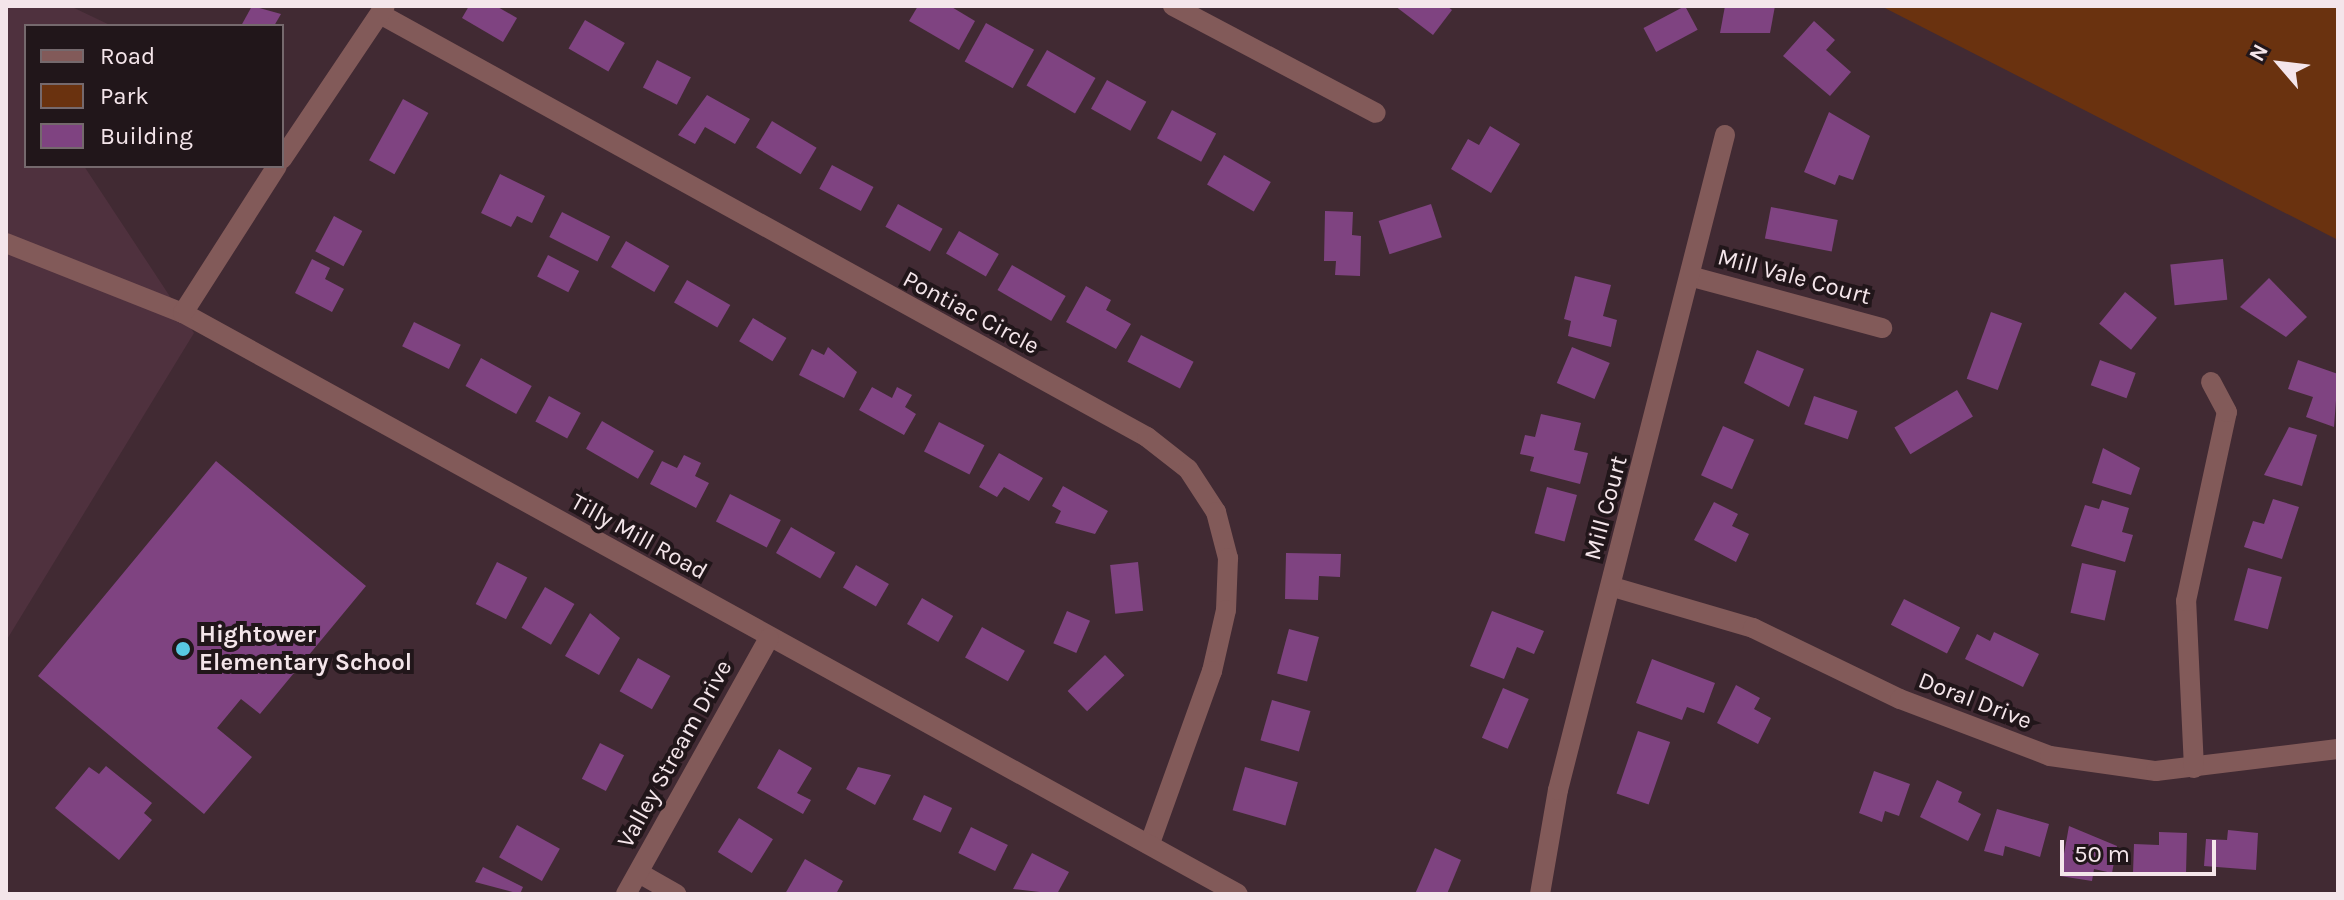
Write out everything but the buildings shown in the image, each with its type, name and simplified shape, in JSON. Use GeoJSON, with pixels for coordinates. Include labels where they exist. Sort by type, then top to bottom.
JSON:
{"type":"FeatureCollection","features":[{"type":"Feature","properties":{"kind":"street"},"geometry":{"type":"LineString","coordinates":[[1173,6],[1376,113]]}},
{"type":"Feature","properties":{"kind":"street"},"geometry":{"type":"LineString","coordinates":[[284,156],[382,10]]}},
{"type":"Feature","properties":{"kind":"street","name":"Pontiac Circle"},"geometry":{"type":"LineString","coordinates":[[382,10],[1147,437],[1188,469],[1216,512],[1225,546],[1226,610],[1212,671],[1150,843]]}},
{"type":"Feature","properties":{"kind":"street","name":"Mill Court"},"geometry":{"type":"LineString","coordinates":[[1540,894],[1558,790],[1693,277],[1725,135]]}},
{"type":"Feature","properties":{"kind":"street"},"geometry":{"type":"LineString","coordinates":[[183,313],[276,168]]}},
{"type":"Feature","properties":{"kind":"street","name":"Tilly Mill Road"},"geometry":{"type":"LineString","coordinates":[[6,243],[183,313],[1238,894]]}},
{"type":"Feature","properties":{"kind":"street","name":"Mill Vale Court"},"geometry":{"type":"LineString","coordinates":[[1693,277],[1882,328]]}},
{"type":"Feature","properties":{"kind":"street"},"geometry":{"type":"LineString","coordinates":[[2194,768],[2186,601],[2227,412],[2211,382]]}},
{"type":"Feature","properties":{"kind":"street","name":"Doral Drive"},"geometry":{"type":"LineString","coordinates":[[1613,587],[1753,628],[2011,746],[2105,766],[2194,768],[2338,749]]}},
{"type":"Feature","properties":{"kind":"street","name":"Valley Stream Drive"},"geometry":{"type":"LineString","coordinates":[[626,894],[769,638]]}},
{"type":"Feature","properties":{"kind":"street"},"geometry":{"type":"LineString","coordinates":[[639,873],[676,894]]}},
{"type":"Feature","properties":{"kind":"shaded area"},"geometry":{"type":"Polygon","coordinates":[[[6,6],[70,6],[108,24],[24,24],[24,168],[85,168],[194,333],[6,641],[6,6]]]}},
{"type":"Feature","properties":{"kind":"green space"},"geometry":{"type":"Polygon","coordinates":[[[1881,6],[2338,6],[2338,240],[1881,6]]]}},
{"type":"Feature","properties":{"kind":"place","name":"Hightower Elementary School"},"geometry":{"type":"Point","coordinates":[183,649]}}]}
